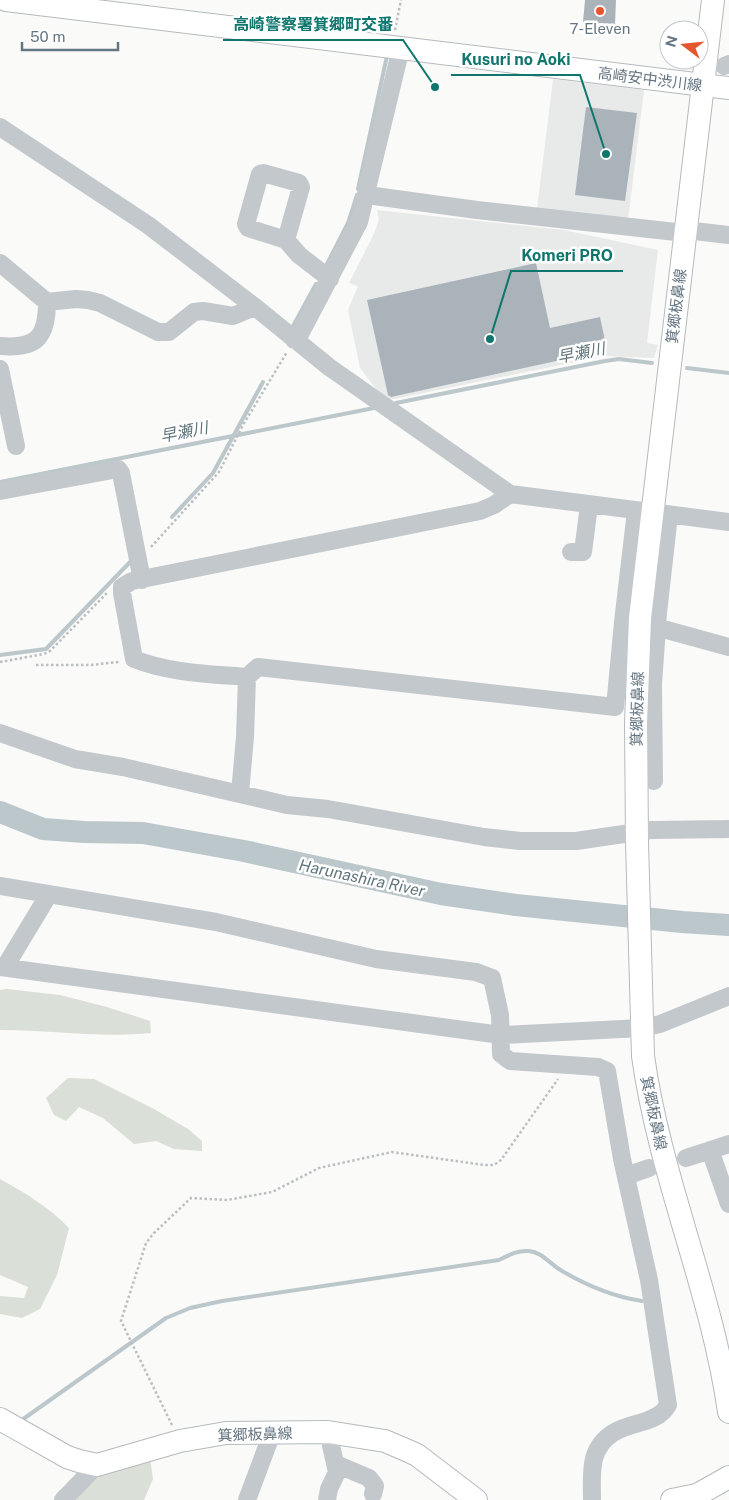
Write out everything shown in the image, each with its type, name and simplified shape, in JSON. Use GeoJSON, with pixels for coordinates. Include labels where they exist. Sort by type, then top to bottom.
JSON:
{"type":"FeatureCollection","features":[{"type":"Feature","properties":{"kind":"main road","name":"高崎安中渋川線"},"geometry":{"type":"LineString","coordinates":[[6,0],[397,41],[729,88]]}},
{"type":"Feature","properties":{"kind":"main road","name":"箕郷板鼻線"},"geometry":{"type":"LineString","coordinates":[[713,0],[640,618],[637,669],[637,837],[643,1056],[653,1115],[713,1329],[729,1412]]}},
{"type":"Feature","properties":{"kind":"main road","name":"箕郷板鼻線"},"geometry":{"type":"LineString","coordinates":[[0,1418],[67,1457],[98,1465],[180,1441],[226,1433],[328,1432],[385,1441],[417,1455],[476,1500]]}},
{"type":"Feature","properties":{"kind":"main road"},"geometry":{"type":"LineString","coordinates":[[672,1500],[697,1495],[707,1496],[729,1477]]}},
{"type":"Feature","properties":{"kind":"street"},"geometry":{"type":"LineString","coordinates":[[292,343],[300,334],[359,222],[397,41]]}},
{"type":"Feature","properties":{"kind":"street"},"geometry":{"type":"LineString","coordinates":[[0,127],[148,225],[255,307],[292,343],[510,494],[729,522]]}},
{"type":"Feature","properties":{"kind":"street"},"geometry":{"type":"LineString","coordinates":[[366,195],[477,210],[685,233],[694,231],[729,235]]}},
{"type":"Feature","properties":{"kind":"street"},"geometry":{"type":"LineString","coordinates":[[286,240],[299,255],[330,279]]}},
{"type":"Feature","properties":{"kind":"street"},"geometry":{"type":"LineString","coordinates":[[0,263],[47,302],[76,299],[100,303],[158,332],[169,332],[194,312],[203,311],[233,316],[255,307]]}},
{"type":"Feature","properties":{"kind":"street"},"geometry":{"type":"LineString","coordinates":[[0,346],[14,347],[26,345],[34,342],[41,336],[47,313],[47,302]]}},
{"type":"Feature","properties":{"kind":"street"},"geometry":{"type":"LineString","coordinates":[[0,369],[16,446]]}},
{"type":"Feature","properties":{"kind":"street"},"geometry":{"type":"LineString","coordinates":[[0,491],[118,469],[121,473],[137,580]]}},
{"type":"Feature","properties":{"kind":"street"},"geometry":{"type":"LineString","coordinates":[[247,677],[181,671],[146,664],[134,659],[122,587],[137,580],[480,511],[503,500],[510,494]]}},
{"type":"Feature","properties":{"kind":"street"},"geometry":{"type":"LineString","coordinates":[[571,552],[583,552],[589,505]]}},
{"type":"Feature","properties":{"kind":"street"},"geometry":{"type":"LineString","coordinates":[[652,513],[656,628],[653,684],[654,781]]}},
{"type":"Feature","properties":{"kind":"street"},"geometry":{"type":"LineString","coordinates":[[240,794],[245,738],[247,677],[258,667],[615,707],[623,622],[652,513]]}},
{"type":"Feature","properties":{"kind":"street"},"geometry":{"type":"LineString","coordinates":[[656,628],[729,646]]}},
{"type":"Feature","properties":{"kind":"street"},"geometry":{"type":"LineString","coordinates":[[0,733],[75,758],[123,767],[286,805],[328,809],[484,837],[520,841],[576,841],[729,829]]}},
{"type":"Feature","properties":{"kind":"street"},"geometry":{"type":"LineString","coordinates":[[0,886],[216,922],[376,959],[476,972],[492,978],[500,1015],[501,1054],[510,1061],[598,1067],[607,1071],[614,1120],[649,1280],[668,1405],[664,1412],[656,1417],[614,1432],[603,1442],[591,1465],[592,1500]]}},
{"type":"Feature","properties":{"kind":"street"},"geometry":{"type":"LineString","coordinates":[[49,894],[3,967],[501,1035],[642,1028],[660,1024],[729,996]]}},
{"type":"Feature","properties":{"kind":"street"},"geometry":{"type":"LineString","coordinates":[[686,1158],[729,1144]]}},
{"type":"Feature","properties":{"kind":"street"},"geometry":{"type":"LineString","coordinates":[[710,1150],[729,1204]]}},
{"type":"Feature","properties":{"kind":"street"},"geometry":{"type":"LineString","coordinates":[[626,1176],[649,1168]]}},
{"type":"Feature","properties":{"kind":"street"},"geometry":{"type":"LineString","coordinates":[[326,1500],[337,1472],[328,1432]]}},
{"type":"Feature","properties":{"kind":"street"},"geometry":{"type":"LineString","coordinates":[[247,1500],[272,1433]]}},
{"type":"Feature","properties":{"kind":"street"},"geometry":{"type":"LineString","coordinates":[[336,1464],[369,1478],[375,1486],[373,1494]]}},
{"type":"Feature","properties":{"kind":"street"},"geometry":{"type":"LineString","coordinates":[[63,1500],[98,1465]]}},
{"type":"Feature","properties":{"kind":"path"},"geometry":{"type":"LineString","coordinates":[[397,41],[401,0]]}},
{"type":"Feature","properties":{"kind":"path"},"geometry":{"type":"LineString","coordinates":[[149,550],[219,472],[243,425],[292,343]]}},
{"type":"Feature","properties":{"kind":"path"},"geometry":{"type":"LineString","coordinates":[[0,662],[44,654],[50,651],[113,587]]}},
{"type":"Feature","properties":{"kind":"path"},"geometry":{"type":"LineString","coordinates":[[36,665],[90,665],[131,661],[134,659]]}},
{"type":"Feature","properties":{"kind":"path"},"geometry":{"type":"LineString","coordinates":[[180,1441],[121,1321],[146,1243],[154,1233],[191,1198],[227,1200],[272,1192],[318,1168],[392,1152],[484,1166],[494,1165],[501,1160],[562,1073],[563,1064]]}},
{"type":"Feature","properties":{"kind":"shaded area"},"geometry":{"type":"Polygon","coordinates":[[[553,79],[644,90],[628,220],[537,209],[553,79]]]}},
{"type":"Feature","properties":{"kind":"shaded area"},"geometry":{"type":"Polygon","coordinates":[[[377,210],[564,230],[658,250],[647,343],[658,345],[654,358],[605,356],[389,400],[376,389],[360,368],[348,310],[358,286],[349,283],[373,236],[379,220],[377,210]]]}},
{"type":"Feature","properties":{"kind":"shaded area"},"geometry":{"type":"Polygon","coordinates":[[[7,989],[60,995],[107,1007],[150,1021],[151,1033],[113,1035],[0,1030],[0,990],[7,989]]]}},
{"type":"Feature","properties":{"kind":"shaded area"},"geometry":{"type":"Polygon","coordinates":[[[68,1078],[94,1079],[154,1109],[188,1129],[202,1141],[202,1151],[174,1149],[156,1141],[134,1144],[103,1118],[79,1107],[66,1121],[54,1115],[46,1098],[68,1078]]]}},
{"type":"Feature","properties":{"kind":"shaded area"},"geometry":{"type":"Polygon","coordinates":[[[0,1179],[45,1207],[69,1228],[57,1275],[40,1309],[22,1318],[0,1314],[0,1296],[24,1298],[28,1287],[0,1275],[0,1179]]]}},
{"type":"Feature","properties":{"kind":"shaded area"},"geometry":{"type":"Polygon","coordinates":[[[150,1458],[153,1479],[144,1500],[70,1500],[101,1468],[150,1458]]]}},
{"type":"Feature","properties":{"kind":"building","name":"7-Eleven"},"geometry":{"type":"Polygon","coordinates":[[[585,0],[616,0],[615,24],[583,22],[585,0]]]}},
{"type":"Feature","properties":{"kind":"building"},"geometry":{"type":"Polygon","coordinates":[[[586,107],[637,113],[625,201],[575,195],[586,107]]]}},
{"type":"Feature","properties":{"kind":"building"},"geometry":{"type":"Polygon","coordinates":[[[536,263],[550,328],[600,317],[607,350],[391,397],[388,395],[367,300],[536,263]]]}},
{"type":"Feature","properties":{"kind":"waterway"},"geometry":{"type":"LineString","coordinates":[[358,189],[387,56]]}},
{"type":"Feature","properties":{"kind":"waterway"},"geometry":{"type":"LineString","coordinates":[[327,264],[348,223],[357,195]]}},
{"type":"Feature","properties":{"kind":"waterway"},"geometry":{"type":"LineString","coordinates":[[292,328],[316,284]]}},
{"type":"Feature","properties":{"kind":"waterway","name":"早瀬川"},"geometry":{"type":"LineString","coordinates":[[396,403],[605,361],[619,359],[652,363]]}},
{"type":"Feature","properties":{"kind":"waterway","name":"早瀬川"},"geometry":{"type":"LineString","coordinates":[[687,368],[729,373]]}},
{"type":"Feature","properties":{"kind":"waterway"},"geometry":{"type":"LineString","coordinates":[[172,517],[213,473],[263,382]]}},
{"type":"Feature","properties":{"kind":"waterway","name":"早瀬川"},"geometry":{"type":"LineString","coordinates":[[0,482],[374,408]]}},
{"type":"Feature","properties":{"kind":"waterway"},"geometry":{"type":"LineString","coordinates":[[0,655],[46,649],[132,560]]}},
{"type":"Feature","properties":{"kind":"waterway","name":"Harunashira River"},"geometry":{"type":"LineString","coordinates":[[0,812],[43,829],[143,833],[244,851],[441,894],[516,905],[729,925]]}},
{"type":"Feature","properties":{"kind":"waterway"},"geometry":{"type":"LineString","coordinates":[[19,1422],[166,1318],[190,1308],[222,1301],[499,1260],[521,1251],[534,1252],[562,1271],[591,1286],[621,1297],[642,1301]]}},
{"type":"Feature","properties":{"kind":"place","name":"7-Eleven"},"geometry":{"type":"Point","coordinates":[600,11]}},
{"type":"Feature","properties":{"kind":"place","name":"高崎警察署箕郷町交番"},"geometry":{"type":"Point","coordinates":[435,87]}},
{"type":"Feature","properties":{"kind":"place","name":"Kusuri no Aoki"},"geometry":{"type":"Point","coordinates":[606,154]}},
{"type":"Feature","properties":{"kind":"place","name":"Komeri PRO"},"geometry":{"type":"Point","coordinates":[490,339]}}]}
